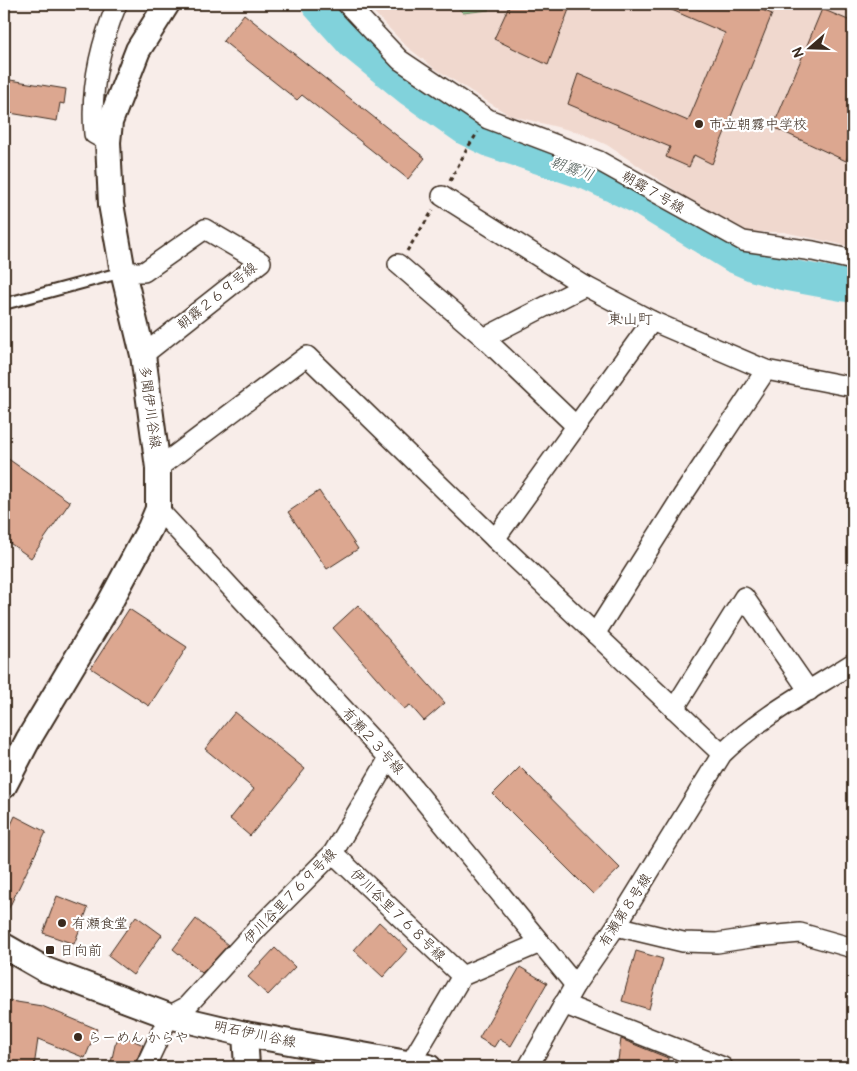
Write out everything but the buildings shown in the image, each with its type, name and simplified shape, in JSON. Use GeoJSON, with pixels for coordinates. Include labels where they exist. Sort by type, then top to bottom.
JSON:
{"type":"FeatureCollection","features":[{"type":"Feature","properties":{"kind":"street"},"geometry":{"type":"LineString","coordinates":[[108,142],[94,134],[92,116],[96,73],[105,32],[117,4]]}},
{"type":"Feature","properties":{"kind":"street","name":"多聞伊川谷線"},"geometry":{"type":"LineString","coordinates":[[4,786],[28,740],[108,606],[150,528],[158,509],[158,468],[142,356],[110,204],[108,142],[110,122],[138,50],[167,4]]}},
{"type":"Feature","properties":{"kind":"street","name":"朝霧７号線"},"geometry":{"type":"LineString","coordinates":[[347,4],[400,60],[488,119],[599,161],[743,241],[813,251],[853,260]]}},
{"type":"Feature","properties":{"kind":"street"},"geometry":{"type":"LineString","coordinates":[[442,196],[585,286],[652,321],[766,370],[853,387]]}},
{"type":"Feature","properties":{"kind":"street","name":"朝霧２６９号線"},"geometry":{"type":"LineString","coordinates":[[123,272],[144,272],[205,229],[260,262],[142,356]]}},
{"type":"Feature","properties":{"kind":"street"},"geometry":{"type":"LineString","coordinates":[[398,264],[484,338],[576,426]]}},
{"type":"Feature","properties":{"kind":"street"},"geometry":{"type":"LineString","coordinates":[[484,338],[585,286]]}},
{"type":"Feature","properties":{"kind":"street"},"geometry":{"type":"LineString","coordinates":[[495,539],[652,321]]}},
{"type":"Feature","properties":{"kind":"street"},"geometry":{"type":"LineString","coordinates":[[158,468],[308,356],[495,539],[722,754]]}},
{"type":"Feature","properties":{"kind":"street"},"geometry":{"type":"LineString","coordinates":[[595,634],[683,495],[766,370]]}},
{"type":"Feature","properties":{"kind":"street","name":"有瀬２３号線"},"geometry":{"type":"LineString","coordinates":[[158,509],[389,758],[575,984]]}},
{"type":"Feature","properties":{"kind":"street"},"geometry":{"type":"LineString","coordinates":[[674,708],[744,597],[809,691]]}},
{"type":"Feature","properties":{"kind":"street","name":"有瀬第８号線"},"geometry":{"type":"LineString","coordinates":[[528,1067],[575,984],[616,926],[722,754],[737,739],[755,726],[853,663]]}},
{"type":"Feature","properties":{"kind":"street","name":"伊川谷里７６９号線"},"geometry":{"type":"LineString","coordinates":[[169,1016],[186,1007],[258,928],[333,853],[389,758]]}},
{"type":"Feature","properties":{"kind":"street","name":"伊川谷里７６８号線"},"geometry":{"type":"LineString","coordinates":[[333,853],[462,976]]}},
{"type":"Feature","properties":{"kind":"street"},"geometry":{"type":"LineString","coordinates":[[616,926],[683,942],[717,943],[800,933],[853,948]]}},
{"type":"Feature","properties":{"kind":"street"},"geometry":{"type":"LineString","coordinates":[[416,1066],[462,976],[540,943]]}},
{"type":"Feature","properties":{"kind":"street","name":"明石伊川谷線"},"geometry":{"type":"LineString","coordinates":[[4,946],[46,970],[169,1016],[245,1034],[416,1066]]}},
{"type":"Feature","properties":{"kind":"street"},"geometry":{"type":"LineString","coordinates":[[563,1004],[723,1067]]}},
{"type":"Feature","properties":{"kind":"street"},"geometry":{"type":"LineString","coordinates":[[144,1067],[169,1016]]}},
{"type":"Feature","properties":{"kind":"street"},"geometry":{"type":"LineString","coordinates":[[245,1034],[247,1067]]}},
{"type":"Feature","properties":{"kind":"lane"},"geometry":{"type":"LineString","coordinates":[[4,304],[123,272]]}},
{"type":"Feature","properties":{"kind":"path"},"geometry":{"type":"LineString","coordinates":[[398,264],[442,196],[468,147]]}},
{"type":"Feature","properties":{"kind":"shaded area","name":"市立朝霧中学校"},"geometry":{"type":"Polygon","coordinates":[[[366,4],[853,4],[853,247],[784,232],[746,232],[723,222],[607,145],[581,133],[509,115],[434,68],[406,46],[366,4]]]}},
{"type":"Feature","properties":{"kind":"green space"},"geometry":{"type":"Polygon","coordinates":[[[454,4],[491,4],[489,10],[463,13],[454,4]]]}},
{"type":"Feature","properties":{"kind":"waterway","name":"朝霧川"},"geometry":{"type":"LineString","coordinates":[[317,4],[353,44],[411,91],[465,129],[492,142],[587,174],[636,197],[734,257],[755,266],[782,274],[853,287]]}},
{"type":"Feature","properties":{"kind":"place","name":"市立朝霧中学校"},"geometry":{"type":"Point","coordinates":[699,124]}},
{"type":"Feature","properties":{"kind":"place","name":"有瀬食堂"},"geometry":{"type":"Point","coordinates":[62,923]}},
{"type":"Feature","properties":{"kind":"place","name":"日向前"},"geometry":{"type":"Point","coordinates":[50,950]}},
{"type":"Feature","properties":{"kind":"place","name":"らーめん からや"},"geometry":{"type":"Point","coordinates":[78,1037]}},
{"type":"Feature","properties":{"kind":"district","name":"東山町"},"geometry":{"type":"Point","coordinates":[630,319]}}]}
